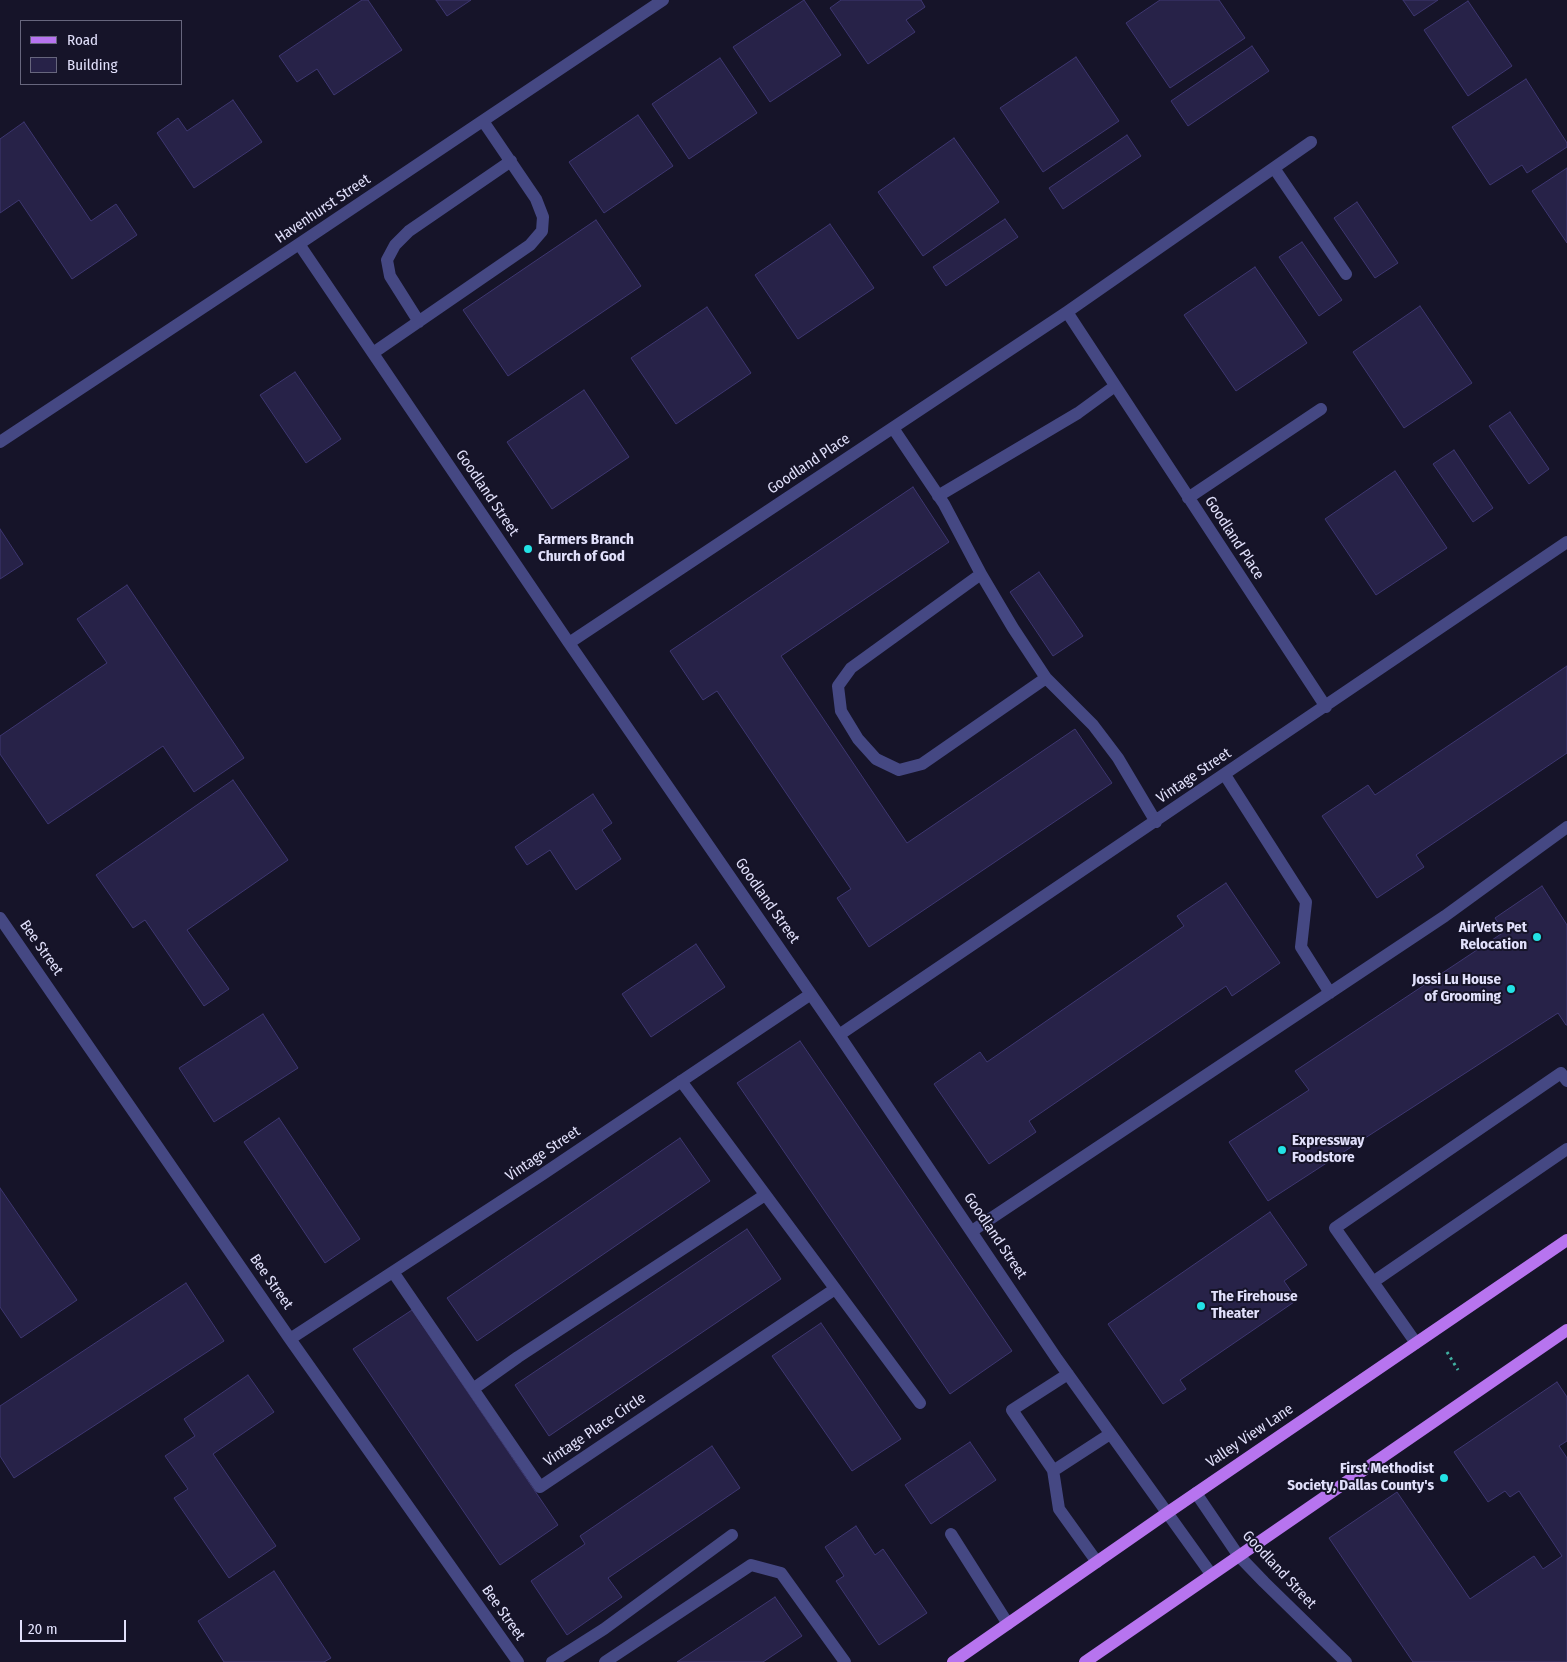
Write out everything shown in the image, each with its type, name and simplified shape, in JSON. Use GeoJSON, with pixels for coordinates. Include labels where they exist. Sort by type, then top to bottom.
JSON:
{"type":"FeatureCollection","features":[{"type":"Feature","properties":{"kind":"main road","name":"Valley View Lane"},"geometry":{"type":"LineString","coordinates":[[953,1662],[1166,1513],[1567,1240]]}},
{"type":"Feature","properties":{"kind":"main road"},"geometry":{"type":"LineString","coordinates":[[1085,1662],[1567,1330]]}},
{"type":"Feature","properties":{"kind":"street","name":"Havenhurst Street"},"geometry":{"type":"LineString","coordinates":[[0,442],[663,0]]}},
{"type":"Feature","properties":{"kind":"street"},"geometry":{"type":"LineString","coordinates":[[373,353],[530,245],[542,231],[543,217],[536,199],[483,120]]}},
{"type":"Feature","properties":{"kind":"street","name":"Goodland Place"},"geometry":{"type":"LineString","coordinates":[[569,644],[1067,312],[1312,142]]}},
{"type":"Feature","properties":{"kind":"street"},"geometry":{"type":"LineString","coordinates":[[419,322],[390,276],[387,260],[395,244],[409,231],[511,161]]}},
{"type":"Feature","properties":{"kind":"street"},"geometry":{"type":"LineString","coordinates":[[1274,168],[1346,274]]}},
{"type":"Feature","properties":{"kind":"street","name":"Goodland Street"},"geometry":{"type":"LineString","coordinates":[[299,244],[569,644],[811,994],[1068,1374],[1211,1574]]}},
{"type":"Feature","properties":{"kind":"street","name":"Goodland Place"},"geometry":{"type":"LineString","coordinates":[[1067,312],[1326,707]]}},
{"type":"Feature","properties":{"kind":"street"},"geometry":{"type":"LineString","coordinates":[[938,496],[1078,413],[1115,386]]}},
{"type":"Feature","properties":{"kind":"street"},"geometry":{"type":"LineString","coordinates":[[1188,498],[1322,409]]}},
{"type":"Feature","properties":{"kind":"street"},"geometry":{"type":"LineString","coordinates":[[892,428],[938,496],[1013,628],[1046,678],[1093,725],[1118,758],[1156,822]]}},
{"type":"Feature","properties":{"kind":"street","name":"Vintage Street"},"geometry":{"type":"LineString","coordinates":[[839,1035],[1567,542]]}},
{"type":"Feature","properties":{"kind":"street"},"geometry":{"type":"LineString","coordinates":[[981,574],[851,668],[838,686],[841,711],[858,739],[876,759],[898,770],[922,764],[1046,678]]}},
{"type":"Feature","properties":{"kind":"street"},"geometry":{"type":"LineString","coordinates":[[1225,775],[1306,902],[1301,947],[1330,993]]}},
{"type":"Feature","properties":{"kind":"street"},"geometry":{"type":"LineString","coordinates":[[972,1231],[1445,916],[1567,827]]}},
{"type":"Feature","properties":{"kind":"street","name":"Bee Street"},"geometry":{"type":"LineString","coordinates":[[0,918],[290,1339],[518,1662]]}},
{"type":"Feature","properties":{"kind":"street","name":"Vintage Street"},"geometry":{"type":"LineString","coordinates":[[290,1339],[543,1174],[811,994]]}},
{"type":"Feature","properties":{"kind":"street"},"geometry":{"type":"LineString","coordinates":[[1416,1343],[1335,1228],[1562,1073],[1567,1080]]}},
{"type":"Feature","properties":{"kind":"street"},"geometry":{"type":"LineString","coordinates":[[681,1081],[920,1403]]}},
{"type":"Feature","properties":{"kind":"street"},"geometry":{"type":"LineString","coordinates":[[1373,1282],[1567,1149]]}},
{"type":"Feature","properties":{"kind":"street"},"geometry":{"type":"LineString","coordinates":[[473,1389],[518,1357],[765,1195]]}},
{"type":"Feature","properties":{"kind":"street","name":"Vintage Place Circle"},"geometry":{"type":"LineString","coordinates":[[393,1272],[540,1487],[835,1289]]}},
{"type":"Feature","properties":{"kind":"street"},"geometry":{"type":"LineString","coordinates":[[1068,1374],[1012,1410],[1053,1471],[1059,1509],[1097,1562]]}},
{"type":"Feature","properties":{"kind":"street"},"geometry":{"type":"LineString","coordinates":[[1053,1471],[1110,1434]]}},
{"type":"Feature","properties":{"kind":"street","name":"Goodland Street"},"geometry":{"type":"LineString","coordinates":[[1196,1493],[1238,1555],[1346,1662]]}},
{"type":"Feature","properties":{"kind":"street"},"geometry":{"type":"LineString","coordinates":[[951,1534],[1008,1624]]}},
{"type":"Feature","properties":{"kind":"street"},"geometry":{"type":"LineString","coordinates":[[552,1662],[604,1629],[732,1535]]}},
{"type":"Feature","properties":{"kind":"street"},"geometry":{"type":"LineString","coordinates":[[605,1662],[751,1565],[781,1573],[845,1662]]}},
{"type":"Feature","properties":{"kind":"path"},"geometry":{"type":"LineString","coordinates":[[1446,1352],[1458,1370]]}},
{"type":"Feature","properties":{"kind":"building"},"geometry":{"type":"Polygon","coordinates":[[[362,0],[368,0],[402,50],[334,95],[317,69],[297,82],[279,56],[362,0]]]}},
{"type":"Feature","properties":{"kind":"building"},"geometry":{"type":"Polygon","coordinates":[[[436,0],[471,0],[447,16],[436,0]]]}},
{"type":"Feature","properties":{"kind":"building"},"geometry":{"type":"Polygon","coordinates":[[[804,0],[841,55],[770,102],[733,47],[804,0]]]}},
{"type":"Feature","properties":{"kind":"building"},"geometry":{"type":"Polygon","coordinates":[[[841,0],[921,0],[925,7],[906,20],[915,32],[868,64],[830,8],[841,0]]]}},
{"type":"Feature","properties":{"kind":"building"},"geometry":{"type":"Polygon","coordinates":[[[1160,0],[1219,0],[1245,38],[1170,88],[1126,23],[1160,0]]]}},
{"type":"Feature","properties":{"kind":"building"},"geometry":{"type":"Polygon","coordinates":[[[1403,0],[1438,0],[1414,16],[1403,0]]]}},
{"type":"Feature","properties":{"kind":"building"},"geometry":{"type":"Polygon","coordinates":[[[1468,1],[1512,66],[1468,96],[1424,30],[1468,1]]]}},
{"type":"Feature","properties":{"kind":"building"},"geometry":{"type":"Polygon","coordinates":[[[1252,46],[1269,71],[1188,126],[1171,101],[1252,46]]]}},
{"type":"Feature","properties":{"kind":"building"},"geometry":{"type":"Polygon","coordinates":[[[1076,57],[1119,121],[1043,172],[1000,108],[1076,57]]]}},
{"type":"Feature","properties":{"kind":"building"},"geometry":{"type":"Polygon","coordinates":[[[720,58],[757,113],[689,159],[652,104],[720,58]]]}},
{"type":"Feature","properties":{"kind":"building"},"geometry":{"type":"Polygon","coordinates":[[[1526,79],[1567,143],[1567,147],[1527,173],[1522,165],[1490,185],[1452,127],[1526,79]]]}},
{"type":"Feature","properties":{"kind":"building"},"geometry":{"type":"Polygon","coordinates":[[[233,100],[262,142],[194,188],[157,133],[178,118],[187,131],[233,100]]]}},
{"type":"Feature","properties":{"kind":"building"},"geometry":{"type":"Polygon","coordinates":[[[638,115],[673,166],[604,213],[569,162],[638,115]]]}},
{"type":"Feature","properties":{"kind":"building"},"geometry":{"type":"Polygon","coordinates":[[[24,122],[91,221],[116,204],[137,235],[72,279],[19,200],[0,213],[0,139],[24,122]]]}},
{"type":"Feature","properties":{"kind":"building"},"geometry":{"type":"Polygon","coordinates":[[[1127,135],[1141,156],[1063,209],[1049,188],[1127,135]]]}},
{"type":"Feature","properties":{"kind":"building"},"geometry":{"type":"Polygon","coordinates":[[[954,138],[999,202],[923,256],[878,192],[954,138]]]}},
{"type":"Feature","properties":{"kind":"building"},"geometry":{"type":"Polygon","coordinates":[[[1567,168],[1567,243],[1532,191],[1567,168]]]}},
{"type":"Feature","properties":{"kind":"building"},"geometry":{"type":"Polygon","coordinates":[[[1357,202],[1398,263],[1375,278],[1334,218],[1357,202]]]}},
{"type":"Feature","properties":{"kind":"building"},"geometry":{"type":"Polygon","coordinates":[[[1005,219],[1018,237],[946,286],[933,267],[1005,219]]]}},
{"type":"Feature","properties":{"kind":"building"},"geometry":{"type":"Polygon","coordinates":[[[596,220],[641,286],[508,376],[463,310],[596,220]]]}},
{"type":"Feature","properties":{"kind":"building"},"geometry":{"type":"Polygon","coordinates":[[[830,224],[874,288],[798,339],[755,275],[830,224]]]}},
{"type":"Feature","properties":{"kind":"building"},"geometry":{"type":"Polygon","coordinates":[[[1302,242],[1342,300],[1319,316],[1279,257],[1302,242]]]}},
{"type":"Feature","properties":{"kind":"building"},"geometry":{"type":"Polygon","coordinates":[[[1255,267],[1307,343],[1236,391],[1184,315],[1255,267]]]}},
{"type":"Feature","properties":{"kind":"building"},"geometry":{"type":"Polygon","coordinates":[[[1420,306],[1472,383],[1404,428],[1353,352],[1420,306]]]}},
{"type":"Feature","properties":{"kind":"building"},"geometry":{"type":"Polygon","coordinates":[[[707,307],[751,373],[676,424],[631,358],[707,307]]]}},
{"type":"Feature","properties":{"kind":"building"},"geometry":{"type":"Polygon","coordinates":[[[295,372],[341,439],[306,463],[260,395],[295,372]]]}},
{"type":"Feature","properties":{"kind":"building"},"geometry":{"type":"Polygon","coordinates":[[[584,390],[629,457],[552,509],[507,442],[584,390]]]}},
{"type":"Feature","properties":{"kind":"building"},"geometry":{"type":"Polygon","coordinates":[[[1510,412],[1549,469],[1529,484],[1489,426],[1510,412]]]}},
{"type":"Feature","properties":{"kind":"building"},"geometry":{"type":"Polygon","coordinates":[[[1454,450],[1493,508],[1473,522],[1433,464],[1454,450]]]}},
{"type":"Feature","properties":{"kind":"building"},"geometry":{"type":"Polygon","coordinates":[[[1395,471],[1447,548],[1376,595],[1325,519],[1395,471]]]}},
{"type":"Feature","properties":{"kind":"building"},"geometry":{"type":"Polygon","coordinates":[[[913,487],[949,542],[781,656],[907,843],[1075,729],[1112,783],[869,947],[837,898],[851,889],[717,691],[703,700],[670,651],[913,487]]]}},
{"type":"Feature","properties":{"kind":"building"},"geometry":{"type":"Polygon","coordinates":[[[0,529],[23,564],[0,579],[0,529]]]}},
{"type":"Feature","properties":{"kind":"building"},"geometry":{"type":"Polygon","coordinates":[[[1039,572],[1083,636],[1053,656],[1010,592],[1039,572]]]}},
{"type":"Feature","properties":{"kind":"building"},"geometry":{"type":"Polygon","coordinates":[[[127,585],[244,758],[194,792],[163,746],[48,824],[0,754],[0,736],[107,663],[77,619],[127,585]]]}},
{"type":"Feature","properties":{"kind":"building"},"geometry":{"type":"Polygon","coordinates":[[[1567,666],[1567,753],[1416,855],[1424,867],[1377,898],[1322,816],[1368,785],[1375,795],[1567,666]]]}},
{"type":"Feature","properties":{"kind":"building"},"geometry":{"type":"Polygon","coordinates":[[[233,780],[288,860],[187,930],[229,989],[204,1006],[145,920],[133,928],[96,875],[233,780]]]}},
{"type":"Feature","properties":{"kind":"building"},"geometry":{"type":"Polygon","coordinates":[[[593,794],[612,823],[602,830],[621,859],[576,890],[550,850],[527,865],[515,847],[593,794]]]}},
{"type":"Feature","properties":{"kind":"building"},"geometry":{"type":"Polygon","coordinates":[[[1226,883],[1280,963],[1232,996],[1226,986],[1029,1121],[1036,1132],[989,1164],[934,1084],[980,1052],[987,1062],[1184,926],[1177,916],[1226,883]]]}},
{"type":"Feature","properties":{"kind":"building"},"geometry":{"type":"Polygon","coordinates":[[[1542,886],[1567,925],[1567,1025],[1558,1013],[1268,1201],[1229,1142],[1309,1090],[1295,1071],[1504,932],[1495,918],[1542,886]]]}},
{"type":"Feature","properties":{"kind":"building"},"geometry":{"type":"Polygon","coordinates":[[[696,944],[725,987],[651,1037],[622,994],[696,944]]]}},
{"type":"Feature","properties":{"kind":"building"},"geometry":{"type":"Polygon","coordinates":[[[263,1014],[298,1068],[214,1122],[179,1068],[263,1014]]]}},
{"type":"Feature","properties":{"kind":"building"},"geometry":{"type":"Polygon","coordinates":[[[800,1041],[1012,1351],[950,1394],[737,1083],[800,1041]]]}},
{"type":"Feature","properties":{"kind":"building"},"geometry":{"type":"Polygon","coordinates":[[[279,1118],[360,1239],[325,1263],[244,1142],[279,1118]]]}},
{"type":"Feature","properties":{"kind":"building"},"geometry":{"type":"Polygon","coordinates":[[[680,1138],[710,1181],[477,1341],[447,1298],[680,1138]]]}},
{"type":"Feature","properties":{"kind":"building"},"geometry":{"type":"Polygon","coordinates":[[[0,1188],[77,1300],[21,1338],[0,1307],[0,1188]]]}},
{"type":"Feature","properties":{"kind":"building"},"geometry":{"type":"Polygon","coordinates":[[[1270,1212],[1307,1265],[1284,1281],[1297,1300],[1180,1380],[1186,1389],[1163,1404],[1108,1324],[1270,1212]]]}},
{"type":"Feature","properties":{"kind":"building"},"geometry":{"type":"Polygon","coordinates":[[[747,1229],[781,1279],[549,1436],[515,1385],[747,1229]]]}},
{"type":"Feature","properties":{"kind":"building"},"geometry":{"type":"Polygon","coordinates":[[[186,1283],[224,1341],[14,1478],[0,1456],[0,1406],[186,1283]]]}},
{"type":"Feature","properties":{"kind":"building"},"geometry":{"type":"Polygon","coordinates":[[[412,1310],[558,1525],[500,1565],[353,1349],[412,1310]]]}},
{"type":"Feature","properties":{"kind":"building"},"geometry":{"type":"Polygon","coordinates":[[[821,1323],[901,1439],[852,1471],[772,1356],[821,1323]]]}},
{"type":"Feature","properties":{"kind":"building"},"geometry":{"type":"Polygon","coordinates":[[[248,1375],[274,1412],[213,1454],[276,1546],[229,1578],[174,1498],[188,1489],[165,1456],[195,1436],[184,1419],[248,1375]]]}},
{"type":"Feature","properties":{"kind":"building"},"geometry":{"type":"Polygon","coordinates":[[[1557,1382],[1567,1397],[1567,1441],[1559,1446],[1567,1458],[1567,1662],[1413,1662],[1329,1538],[1397,1492],[1470,1599],[1534,1556],[1543,1569],[1562,1556],[1519,1491],[1510,1497],[1505,1491],[1488,1502],[1454,1452],[1557,1382]]]}},
{"type":"Feature","properties":{"kind":"building"},"geometry":{"type":"Polygon","coordinates":[[[970,1442],[996,1480],[931,1524],[905,1485],[970,1442]]]}},
{"type":"Feature","properties":{"kind":"building"},"geometry":{"type":"Polygon","coordinates":[[[712,1446],[740,1488],[608,1578],[622,1597],[567,1635],[531,1581],[585,1544],[580,1536],[712,1446]]]}},
{"type":"Feature","properties":{"kind":"building"},"geometry":{"type":"Polygon","coordinates":[[[856,1526],[875,1555],[883,1549],[927,1613],[879,1645],[836,1581],[844,1576],[825,1547],[856,1526]]]}},
{"type":"Feature","properties":{"kind":"building"},"geometry":{"type":"Polygon","coordinates":[[[274,1571],[331,1658],[324,1662],[224,1662],[198,1621],[274,1571]]]}},
{"type":"Feature","properties":{"kind":"building"},"geometry":{"type":"Polygon","coordinates":[[[775,1597],[802,1636],[763,1662],[677,1662],[775,1597]]]}},
{"type":"Feature","properties":{"kind":"place","name":"Farmers Branch Church of God"},"geometry":{"type":"Point","coordinates":[528,549]}},
{"type":"Feature","properties":{"kind":"place","name":"AirVets Pet Relocation"},"geometry":{"type":"Point","coordinates":[1537,937]}},
{"type":"Feature","properties":{"kind":"place","name":"Jossi Lu House of Grooming"},"geometry":{"type":"Point","coordinates":[1511,989]}},
{"type":"Feature","properties":{"kind":"place","name":"Expressway Foodstore"},"geometry":{"type":"Point","coordinates":[1282,1150]}},
{"type":"Feature","properties":{"kind":"place","name":"The Firehouse Theater"},"geometry":{"type":"Point","coordinates":[1201,1306]}},
{"type":"Feature","properties":{"kind":"place","name":"First Methodist Society, Dallas County's"},"geometry":{"type":"Point","coordinates":[1444,1478]}}]}
